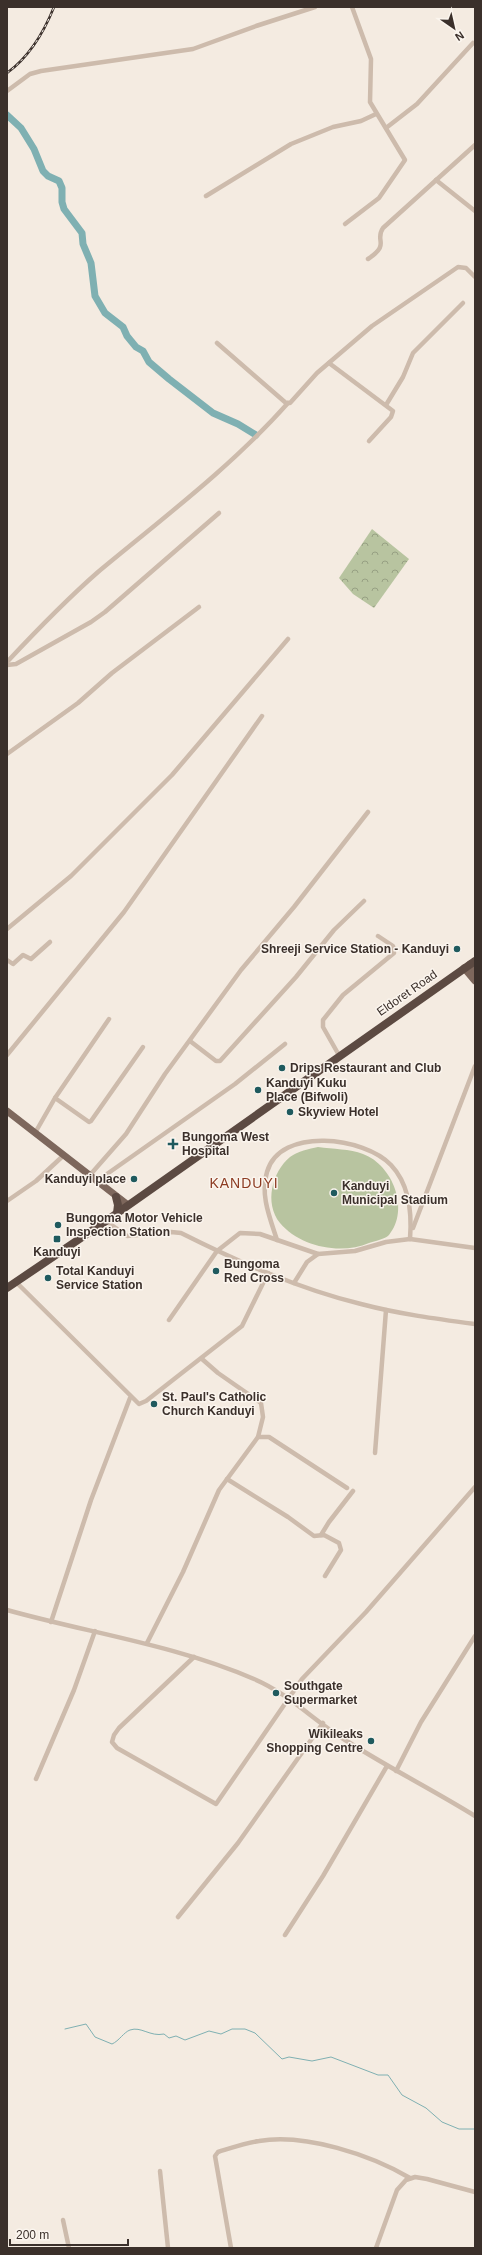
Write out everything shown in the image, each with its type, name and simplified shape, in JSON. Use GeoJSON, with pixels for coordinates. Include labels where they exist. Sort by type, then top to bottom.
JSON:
{"type":"FeatureCollection","features":[{"type":"Feature","properties":{"kind":"highway","name":"Eldoret Road"},"geometry":{"type":"LineString","coordinates":[[7,1288],[106,1221],[354,1046],[471,967]]}},
{"type":"Feature","properties":{"kind":"highway"},"geometry":{"type":"LineString","coordinates":[[116,1197],[118,1205],[117,1213]]}},
{"type":"Feature","properties":{"kind":"main road"},"geometry":{"type":"LineString","coordinates":[[471,967],[475,981]]}},
{"type":"Feature","properties":{"kind":"main road"},"geometry":{"type":"LineString","coordinates":[[7,1111],[90,1176],[129,1204]]}},
{"type":"Feature","properties":{"kind":"main road"},"geometry":{"type":"LineString","coordinates":[[104,1185],[116,1197],[129,1204]]}},
{"type":"Feature","properties":{"kind":"street"},"geometry":{"type":"LineString","coordinates":[[7,91],[30,74],[41,71],[193,50],[256,26],[315,7]]}},
{"type":"Feature","properties":{"kind":"street"},"geometry":{"type":"LineString","coordinates":[[345,224],[379,198],[405,162],[386,128],[376,114],[369,97],[371,59],[352,7]]}},
{"type":"Feature","properties":{"kind":"street"},"geometry":{"type":"LineString","coordinates":[[386,128],[417,104],[473,43]]}},
{"type":"Feature","properties":{"kind":"street"},"geometry":{"type":"LineString","coordinates":[[206,196],[291,144],[333,127],[361,121],[376,114]]}},
{"type":"Feature","properties":{"kind":"street"},"geometry":{"type":"LineString","coordinates":[[368,259],[380,249],[381,230],[475,145]]}},
{"type":"Feature","properties":{"kind":"street"},"geometry":{"type":"LineString","coordinates":[[436,180],[475,211]]}},
{"type":"Feature","properties":{"kind":"street"},"geometry":{"type":"LineString","coordinates":[[7,663],[72,596],[174,508],[203,487],[254,440],[288,404],[295,400],[311,379],[372,326],[458,267],[466,268],[475,277]]}},
{"type":"Feature","properties":{"kind":"street"},"geometry":{"type":"LineString","coordinates":[[386,405],[403,377],[413,353],[463,303]]}},
{"type":"Feature","properties":{"kind":"street"},"geometry":{"type":"LineString","coordinates":[[217,343],[288,404]]}},
{"type":"Feature","properties":{"kind":"street"},"geometry":{"type":"LineString","coordinates":[[329,363],[393,411],[393,414],[369,441]]}},
{"type":"Feature","properties":{"kind":"street"},"geometry":{"type":"LineString","coordinates":[[7,663],[16,664],[91,622],[186,544],[219,513]]}},
{"type":"Feature","properties":{"kind":"street"},"geometry":{"type":"LineString","coordinates":[[7,754],[78,704],[112,673],[199,607]]}},
{"type":"Feature","properties":{"kind":"street"},"geometry":{"type":"LineString","coordinates":[[7,929],[71,876],[172,775],[288,639]]}},
{"type":"Feature","properties":{"kind":"street"},"geometry":{"type":"LineString","coordinates":[[8,1051],[124,912],[262,716]]}},
{"type":"Feature","properties":{"kind":"street"},"geometry":{"type":"LineString","coordinates":[[90,1176],[126,1134],[165,1074],[241,970],[294,908],[368,812]]}},
{"type":"Feature","properties":{"kind":"street"},"geometry":{"type":"LineString","coordinates":[[190,1041],[216,1061],[220,1061],[296,977],[334,930],[364,901]]}},
{"type":"Feature","properties":{"kind":"street"},"geometry":{"type":"LineString","coordinates":[[340,1056],[323,1027],[322,1020],[344,995],[394,953],[393,946],[378,936]]}},
{"type":"Feature","properties":{"kind":"street"},"geometry":{"type":"LineString","coordinates":[[7,960],[13,964],[23,955],[31,959],[50,942]]}},
{"type":"Feature","properties":{"kind":"street"},"geometry":{"type":"LineString","coordinates":[[35,1133],[55,1098],[109,1019]]}},
{"type":"Feature","properties":{"kind":"street"},"geometry":{"type":"LineString","coordinates":[[97,1180],[235,1084],[285,1044]]}},
{"type":"Feature","properties":{"kind":"street"},"geometry":{"type":"LineString","coordinates":[[55,1098],[89,1122],[91,1121],[143,1047]]}},
{"type":"Feature","properties":{"kind":"street"},"geometry":{"type":"LineString","coordinates":[[410,1239],[418,1214],[475,1066]]}},
{"type":"Feature","properties":{"kind":"street"},"geometry":{"type":"LineString","coordinates":[[277,1240],[266,1204],[265,1188],[270,1164],[278,1154],[286,1148],[320,1140],[343,1143],[366,1149],[382,1157],[392,1165],[401,1180],[411,1209],[410,1239]]}},
{"type":"Feature","properties":{"kind":"street"},"geometry":{"type":"LineString","coordinates":[[7,1201],[36,1180],[64,1155]]}},
{"type":"Feature","properties":{"kind":"street"},"geometry":{"type":"LineString","coordinates":[[106,1221],[127,1236],[171,1232],[181,1233],[217,1251],[268,1273],[294,1283],[361,1304],[424,1318],[475,1324]]}},
{"type":"Feature","properties":{"kind":"street"},"geometry":{"type":"LineString","coordinates":[[169,1320],[217,1251],[240,1233],[260,1234],[318,1254],[355,1251],[386,1242],[410,1239],[475,1248]]}},
{"type":"Feature","properties":{"kind":"street"},"geometry":{"type":"LineString","coordinates":[[294,1283],[308,1262],[318,1254]]}},
{"type":"Feature","properties":{"kind":"street"},"geometry":{"type":"LineString","coordinates":[[16,1282],[130,1398],[139,1404],[202,1359],[242,1326],[268,1273]]}},
{"type":"Feature","properties":{"kind":"street"},"geometry":{"type":"LineString","coordinates":[[375,1453],[386,1310]]}},
{"type":"Feature","properties":{"kind":"street"},"geometry":{"type":"LineString","coordinates":[[147,1643],[183,1572],[219,1490],[258,1437],[263,1417],[261,1403],[218,1373],[202,1359]]}},
{"type":"Feature","properties":{"kind":"street"},"geometry":{"type":"LineString","coordinates":[[51,1622],[91,1500],[130,1398]]}},
{"type":"Feature","properties":{"kind":"street"},"geometry":{"type":"LineString","coordinates":[[258,1437],[270,1437],[347,1488]]}},
{"type":"Feature","properties":{"kind":"street"},"geometry":{"type":"LineString","coordinates":[[227,1479],[288,1517],[314,1536],[322,1535],[339,1543],[342,1548],[325,1576]]}},
{"type":"Feature","properties":{"kind":"street"},"geometry":{"type":"LineString","coordinates":[[194,1657],[119,1728],[114,1735],[112,1742],[115,1747],[214,1803],[219,1802],[315,1664],[352,1628],[475,1487]]}},
{"type":"Feature","properties":{"kind":"street"},"geometry":{"type":"LineString","coordinates":[[322,1535],[329,1522],[353,1491]]}},
{"type":"Feature","properties":{"kind":"street"},"geometry":{"type":"LineString","coordinates":[[7,1610],[51,1622],[147,1643],[194,1657],[253,1678],[290,1698],[323,1724],[387,1766],[475,1816]]}},
{"type":"Feature","properties":{"kind":"street"},"geometry":{"type":"LineString","coordinates":[[36,1779],[74,1690],[95,1631]]}},
{"type":"Feature","properties":{"kind":"street"},"geometry":{"type":"LineString","coordinates":[[396,1771],[420,1722],[475,1636]]}},
{"type":"Feature","properties":{"kind":"street"},"geometry":{"type":"LineString","coordinates":[[178,1917],[238,1843],[323,1724]]}},
{"type":"Feature","properties":{"kind":"street"},"geometry":{"type":"LineString","coordinates":[[285,1935],[323,1876],[387,1766]]}},
{"type":"Feature","properties":{"kind":"street"},"geometry":{"type":"LineString","coordinates":[[231,2248],[215,2156],[218,2152],[259,2140],[309,2143],[358,2153],[410,2178],[427,2179],[475,2192]]}},
{"type":"Feature","properties":{"kind":"street"},"geometry":{"type":"LineString","coordinates":[[160,2171],[168,2248]]}},
{"type":"Feature","properties":{"kind":"street"},"geometry":{"type":"LineString","coordinates":[[376,2248],[397,2190],[401,2183],[410,2178]]}},
{"type":"Feature","properties":{"kind":"street"},"geometry":{"type":"LineString","coordinates":[[63,2220],[70,2248]]}},
{"type":"Feature","properties":{"kind":"green space"},"geometry":{"type":"Polygon","coordinates":[[[372,529],[409,559],[374,608],[353,594],[339,578],[372,529]]]}},
{"type":"Feature","properties":{"kind":"green space","name":"Kanduyi Municipal Stadium"},"geometry":{"type":"Polygon","coordinates":[[[318,1147],[358,1152],[374,1160],[383,1168],[395,1189],[398,1201],[398,1213],[395,1225],[389,1235],[380,1240],[358,1247],[334,1248],[310,1243],[298,1238],[280,1223],[275,1215],[271,1197],[272,1188],[279,1171],[284,1163],[296,1153],[318,1147]]]}},
{"type":"Feature","properties":{"kind":"waterway"},"geometry":{"type":"LineString","coordinates":[[7,115],[21,128],[34,149],[43,171],[48,176],[59,181],[62,188],[62,202],[64,209],[82,233],[83,244],[91,263],[95,296],[105,313],[123,327],[127,336],[136,347],[143,351],[149,362],[169,379],[213,413],[238,424],[256,435]]}},
{"type":"Feature","properties":{"kind":"waterway"},"geometry":{"type":"LineString","coordinates":[[65,2029],[86,2024],[95,2037],[112,2044],[128,2031],[134,2029],[159,2035],[164,2034],[169,2038],[176,2036],[185,2040],[209,2031],[221,2034],[232,2029],[245,2029],[255,2033],[282,2059],[289,2057],[312,2061],[331,2057],[378,2075],[388,2075],[402,2095],[426,2108],[442,2122],[459,2129],[475,2129]]}},
{"type":"Feature","properties":{"kind":"railway"},"geometry":{"type":"LineString","coordinates":[[7,73],[29,52],[41,35],[54,7]]}},
{"type":"Feature","properties":{"kind":"place","name":"Shreeji Service Station - Kanduyi"},"geometry":{"type":"Point","coordinates":[457,949]}},
{"type":"Feature","properties":{"kind":"place","name":"Drips Restaurant and Club"},"geometry":{"type":"Point","coordinates":[282,1068]}},
{"type":"Feature","properties":{"kind":"place","name":"Kanduyi Kuku Place (Bifwoli)"},"geometry":{"type":"Point","coordinates":[258,1090]}},
{"type":"Feature","properties":{"kind":"place","name":"Skyview Hotel"},"geometry":{"type":"Point","coordinates":[290,1112]}},
{"type":"Feature","properties":{"kind":"place","name":"Bungoma West Hospital"},"geometry":{"type":"Point","coordinates":[173,1144]}},
{"type":"Feature","properties":{"kind":"place","name":"Kanduyi place"},"geometry":{"type":"Point","coordinates":[134,1179]}},
{"type":"Feature","properties":{"kind":"place","name":"Kanduyi Municipal Stadium"},"geometry":{"type":"Point","coordinates":[334,1193]}},
{"type":"Feature","properties":{"kind":"place","name":"Bungoma Motor Vehicle Inspection Station"},"geometry":{"type":"Point","coordinates":[58,1225]}},
{"type":"Feature","properties":{"kind":"place","name":"Kanduyi"},"geometry":{"type":"Point","coordinates":[57,1239]}},
{"type":"Feature","properties":{"kind":"place","name":"Bungoma Red Cross"},"geometry":{"type":"Point","coordinates":[216,1271]}},
{"type":"Feature","properties":{"kind":"place","name":"Total Kanduyi Service Station"},"geometry":{"type":"Point","coordinates":[48,1278]}},
{"type":"Feature","properties":{"kind":"place","name":"St. Paul's Catholic Church Kanduyi"},"geometry":{"type":"Point","coordinates":[154,1404]}},
{"type":"Feature","properties":{"kind":"place","name":"Southgate Supermarket"},"geometry":{"type":"Point","coordinates":[276,1693]}},
{"type":"Feature","properties":{"kind":"place","name":"Wikileaks Shopping Centre"},"geometry":{"type":"Point","coordinates":[371,1741]}},
{"type":"Feature","properties":{"kind":"district","name":"KANDUYI"},"geometry":{"type":"Point","coordinates":[244,1183]}}]}
